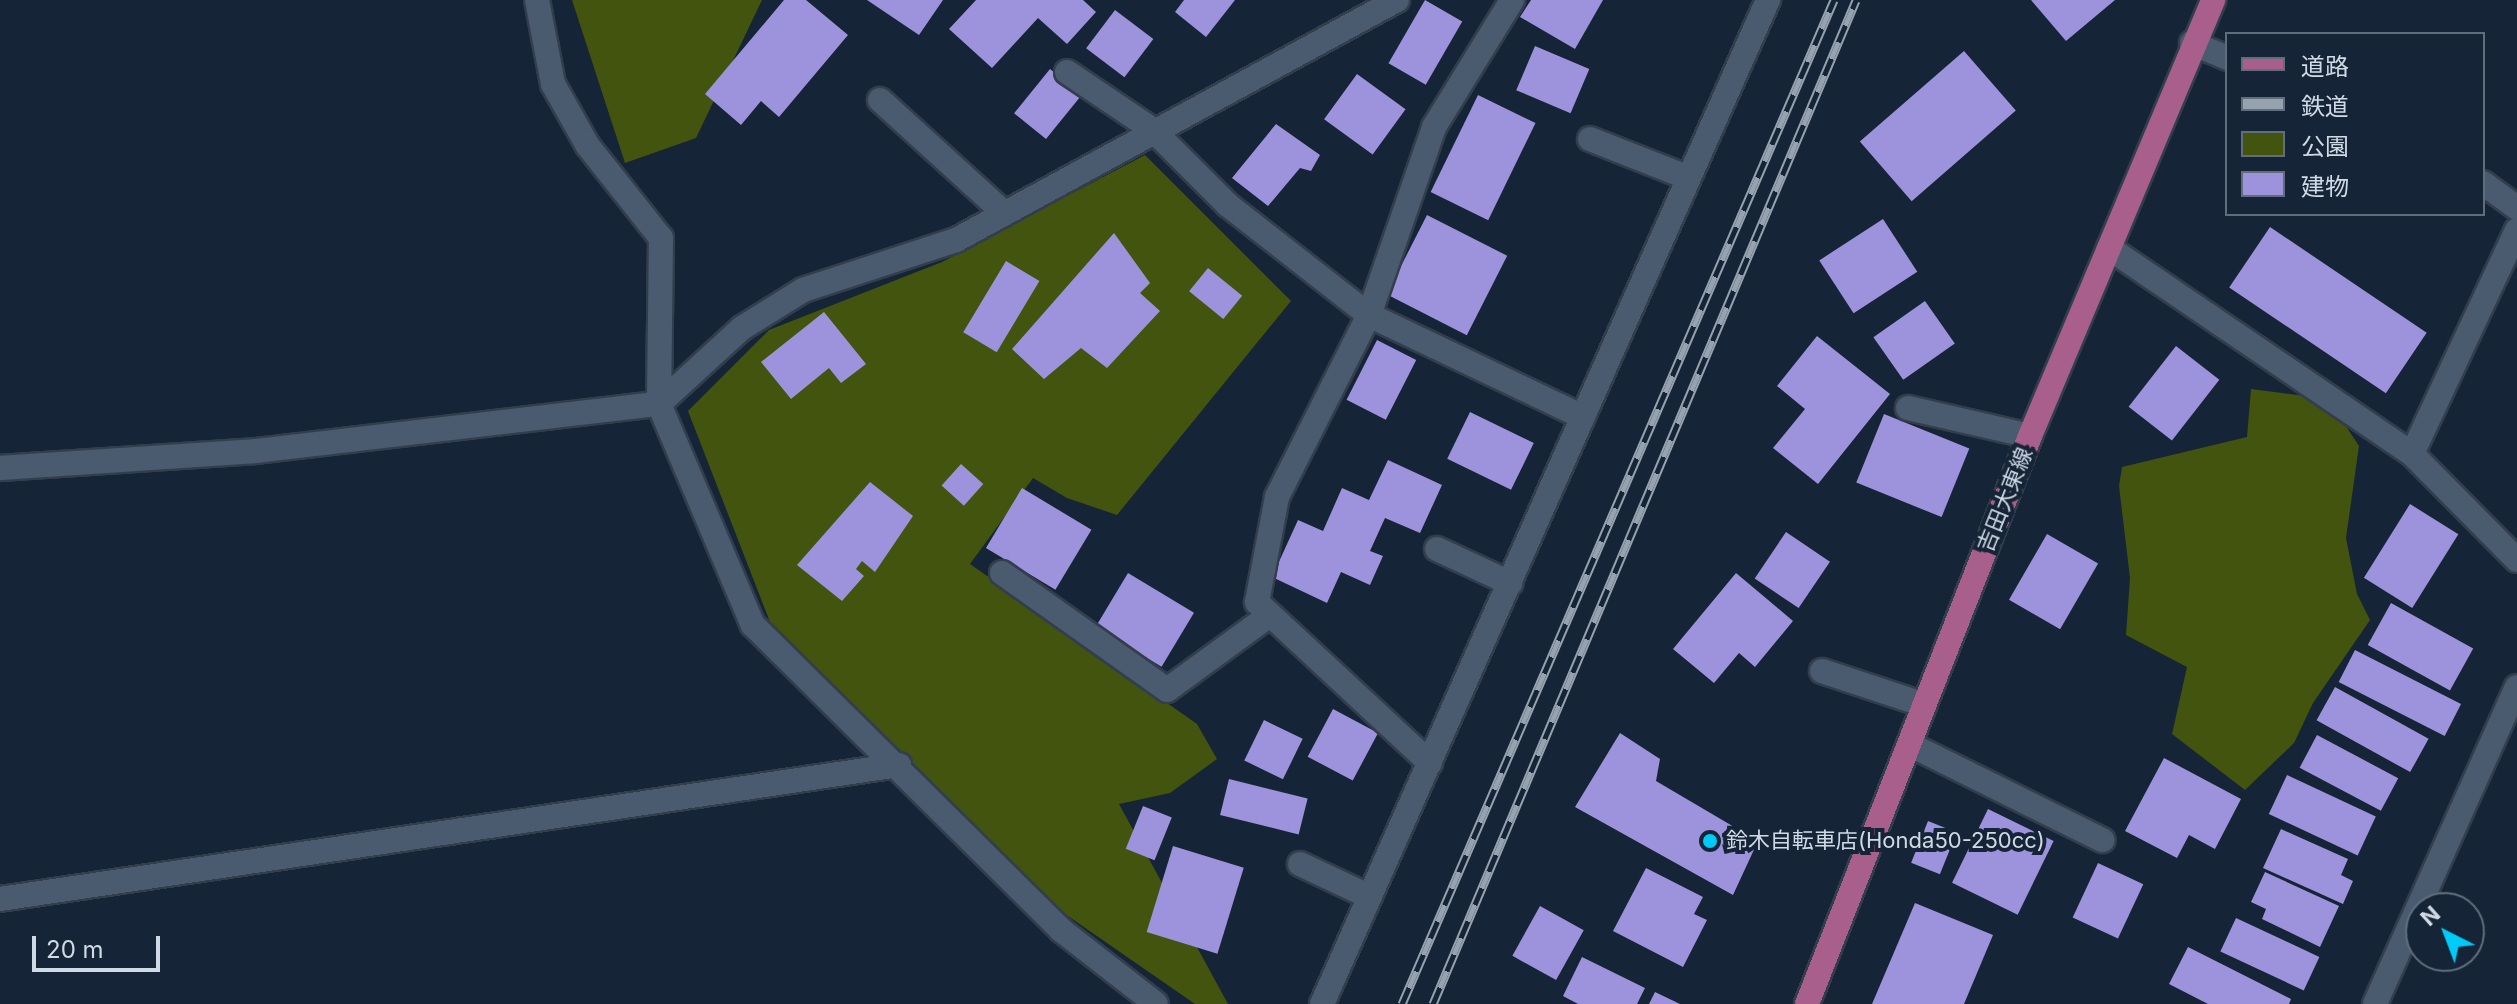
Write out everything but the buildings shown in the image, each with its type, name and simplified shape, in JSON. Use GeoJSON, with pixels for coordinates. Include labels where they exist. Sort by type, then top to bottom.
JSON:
{"type":"FeatureCollection","features":[{"type":"Feature","properties":{"kind":"main road","name":"吉田大東線"},"geometry":{"type":"LineString","coordinates":[[1807,1004],[1922,704],[2030,436],[2192,43],[2213,0]]}},
{"type":"Feature","properties":{"kind":"street"},"geometry":{"type":"LineString","coordinates":[[537,0],[553,84],[588,146],[661,238],[659,404],[753,625],[899,765],[1061,930],[1156,1004]]}},
{"type":"Feature","properties":{"kind":"street"},"geometry":{"type":"LineString","coordinates":[[0,468],[256,451],[659,404],[742,328],[803,290],[956,240],[1153,130],[1397,0]]}},
{"type":"Feature","properties":{"kind":"street"},"geometry":{"type":"LineString","coordinates":[[1430,763],[1257,602],[1277,497],[1369,315],[1434,127],[1512,0]]}},
{"type":"Feature","properties":{"kind":"street"},"geometry":{"type":"LineString","coordinates":[[1322,1004],[1768,0]]}},
{"type":"Feature","properties":{"kind":"street"},"geometry":{"type":"LineString","coordinates":[[2192,43],[2225,57]]}},
{"type":"Feature","properties":{"kind":"street"},"geometry":{"type":"LineString","coordinates":[[1067,72],[1153,130],[1228,205],[1369,315],[1583,417]]}},
{"type":"Feature","properties":{"kind":"street"},"geometry":{"type":"LineString","coordinates":[[880,100],[1004,213]]}},
{"type":"Feature","properties":{"kind":"street"},"geometry":{"type":"LineString","coordinates":[[1590,139],[1689,178]]}},
{"type":"Feature","properties":{"kind":"street"},"geometry":{"type":"LineString","coordinates":[[2485,184],[2517,208]]}},
{"type":"Feature","properties":{"kind":"street"},"geometry":{"type":"LineString","coordinates":[[2412,454],[2517,230]]}},
{"type":"Feature","properties":{"kind":"street"},"geometry":{"type":"LineString","coordinates":[[2109,248],[2412,454],[2517,560]]}},
{"type":"Feature","properties":{"kind":"street"},"geometry":{"type":"LineString","coordinates":[[1908,408],[2030,436]]}},
{"type":"Feature","properties":{"kind":"street"},"geometry":{"type":"LineString","coordinates":[[1437,549],[1510,583]]}},
{"type":"Feature","properties":{"kind":"street"},"geometry":{"type":"LineString","coordinates":[[1002,573],[1167,690],[1270,615]]}},
{"type":"Feature","properties":{"kind":"street"},"geometry":{"type":"LineString","coordinates":[[1822,671],[1922,704]]}},
{"type":"Feature","properties":{"kind":"street"},"geometry":{"type":"LineString","coordinates":[[2375,1004],[2517,687]]}},
{"type":"Feature","properties":{"kind":"street"},"geometry":{"type":"LineString","coordinates":[[1909,744],[2102,840]]}},
{"type":"Feature","properties":{"kind":"street"},"geometry":{"type":"LineString","coordinates":[[0,899],[129,876],[899,765]]}},
{"type":"Feature","properties":{"kind":"street"},"geometry":{"type":"LineString","coordinates":[[1300,864],[1370,897]]}},
{"type":"Feature","properties":{"kind":"green space"},"geometry":{"type":"Polygon","coordinates":[[[572,0],[762,0],[696,138],[625,163],[572,0]]]}},
{"type":"Feature","properties":{"kind":"green space"},"geometry":{"type":"Polygon","coordinates":[[[1145,155],[1291,301],[1117,515],[1067,498],[1033,478],[970,564],[1197,724],[1217,759],[1170,793],[1119,804],[1228,1004],[1195,1004],[1042,898],[770,622],[688,411],[769,330],[942,262],[1145,155]]]}},
{"type":"Feature","properties":{"kind":"green space"},"geometry":{"type":"Polygon","coordinates":[[[2251,389],[2328,399],[2359,446],[2346,538],[2357,594],[2370,620],[2313,703],[2294,743],[2245,790],[2172,734],[2187,667],[2126,635],[2130,578],[2119,486],[2122,467],[2247,437],[2251,389]]]}},
{"type":"Feature","properties":{"kind":"railway"},"geometry":{"type":"LineString","coordinates":[[1402,1004],[1834,0]]}},
{"type":"Feature","properties":{"kind":"railway"},"geometry":{"type":"LineString","coordinates":[[1433,1004],[1856,0]]}},
{"type":"Feature","properties":{"kind":"place","name":"鈴木自転車店(Honda50-250cc)"},"geometry":{"type":"Point","coordinates":[1710,841]}}]}
